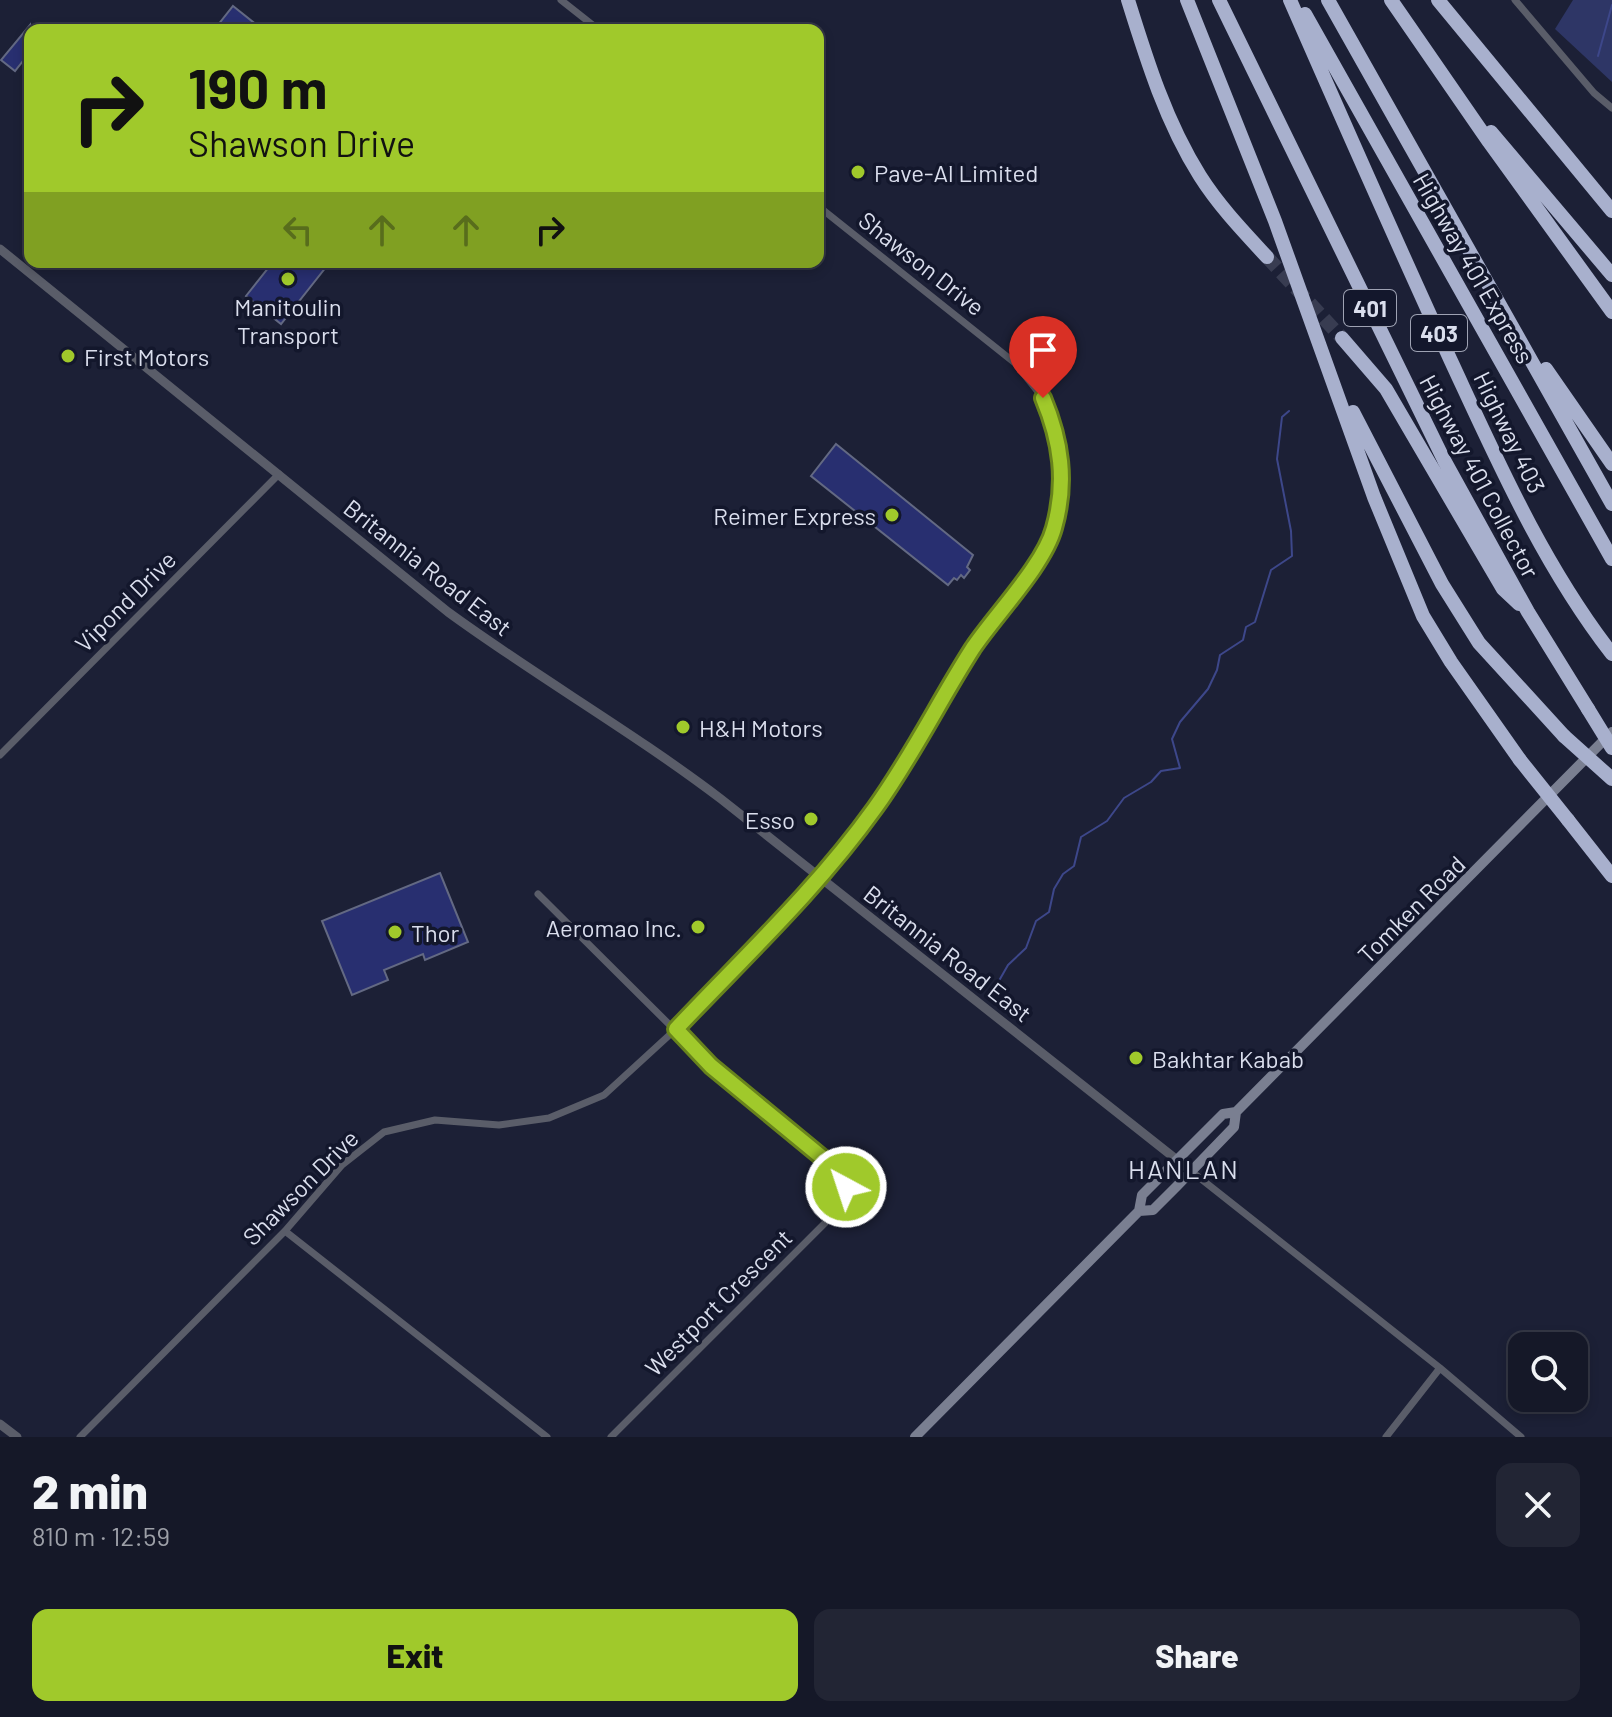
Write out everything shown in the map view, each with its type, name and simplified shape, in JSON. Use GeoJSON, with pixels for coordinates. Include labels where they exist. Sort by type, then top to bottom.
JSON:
{"type":"FeatureCollection","features":[{"type":"Feature","properties":{"kind":"highway"},"geometry":{"type":"LineString","coordinates":[[1128,0],[1158,89],[1180,140],[1224,210],[1267,257]]}},
{"type":"Feature","properties":{"kind":"highway"},"geometry":{"type":"LineString","coordinates":[[1187,0],[1326,358],[1374,497],[1423,616],[1451,662],[1520,760],[1612,876]]}},
{"type":"Feature","properties":{"kind":"highway","name":"Highway 401 Collector"},"geometry":{"type":"LineString","coordinates":[[1219,0],[1444,460],[1528,612],[1612,748]]}},
{"type":"Feature","properties":{"kind":"highway","name":"Highway 403"},"geometry":{"type":"LineString","coordinates":[[1290,0],[1485,434],[1550,564],[1612,654]]}},
{"type":"Feature","properties":{"kind":"highway","name":"Highway 401 Express"},"geometry":{"type":"LineString","coordinates":[[1297,0],[1612,559]]}},
{"type":"Feature","properties":{"kind":"highway","name":"Highway 401 Express"},"geometry":{"type":"LineString","coordinates":[[1328,0],[1612,504]]}},
{"type":"Feature","properties":{"kind":"highway"},"geometry":{"type":"LineString","coordinates":[[1391,0],[1612,312]]}},
{"type":"Feature","properties":{"kind":"highway"},"geometry":{"type":"LineString","coordinates":[[1438,0],[1612,211]]}},
{"type":"Feature","properties":{"kind":"highway"},"geometry":{"type":"LineString","coordinates":[[1442,72],[1612,275]]}},
{"type":"Feature","properties":{"kind":"highway"},"geometry":{"type":"LineString","coordinates":[[1469,252],[1580,421],[1612,464]]}},
{"type":"Feature","properties":{"kind":"highway"},"geometry":{"type":"LineString","coordinates":[[1342,338],[1386,389],[1503,589],[1528,612]]}},
{"type":"Feature","properties":{"kind":"highway"},"geometry":{"type":"LineString","coordinates":[[1326,358],[1422,546],[1479,643],[1564,736],[1612,779]]}},
{"type":"Feature","properties":{"kind":"main road","name":"Tomken Road"},"geometry":{"type":"LineString","coordinates":[[915,1437],[1139,1211],[1142,1195],[1223,1114],[1236,1112],[1612,732]]}},
{"type":"Feature","properties":{"kind":"main road","name":"Tomken Road"},"geometry":{"type":"LineString","coordinates":[[1139,1211],[1153,1210],[1234,1127],[1236,1112]]}},
{"type":"Feature","properties":{"kind":"street"},"geometry":{"type":"LineString","coordinates":[[561,0],[591,24]]}},
{"type":"Feature","properties":{"kind":"street"},"geometry":{"type":"LineString","coordinates":[[1515,0],[1594,93],[1612,108]]}},
{"type":"Feature","properties":{"kind":"street","name":"Shawson Drive"},"geometry":{"type":"LineString","coordinates":[[80,1437],[285,1231],[342,1165],[384,1132],[435,1120],[499,1125],[549,1118],[604,1095],[676,1029],[820,878],[908,761],[972,651],[1033,568],[1053,533],[1063,480],[1057,434],[1043,398],[1015,363],[824,211]]}},
{"type":"Feature","properties":{"kind":"street","name":"Britannia Road East"},"geometry":{"type":"LineString","coordinates":[[0,249],[448,612],[511,658],[663,755],[1440,1368],[1521,1437]]}},
{"type":"Feature","properties":{"kind":"street","name":"Vipond Drive"},"geometry":{"type":"LineString","coordinates":[[0,755],[279,474]]}},
{"type":"Feature","properties":{"kind":"street","name":"Westport Crescent"},"geometry":{"type":"LineString","coordinates":[[538,894],[711,1066],[841,1173],[846,1193],[839,1209],[611,1437]]}},
{"type":"Feature","properties":{"kind":"street"},"geometry":{"type":"LineString","coordinates":[[285,1231],[547,1437]]}},
{"type":"Feature","properties":{"kind":"street"},"geometry":{"type":"LineString","coordinates":[[1386,1437],[1440,1368]]}},
{"type":"Feature","properties":{"kind":"street"},"geometry":{"type":"LineString","coordinates":[[0,1424],[17,1437]]}},
{"type":"Feature","properties":{"kind":"shaded area"},"geometry":{"type":"Polygon","coordinates":[[[1573,0],[1612,0],[1612,82],[1555,29],[1573,0]]]}},
{"type":"Feature","properties":{"kind":"building"},"geometry":{"type":"Polygon","coordinates":[[[233,6],[256,24],[219,24],[233,6]]]}},
{"type":"Feature","properties":{"kind":"building"},"geometry":{"type":"Polygon","coordinates":[[[24,32],[24,60],[15,71],[1,60],[24,32]]]}},
{"type":"Feature","properties":{"kind":"building","name":"Manitoulin Transport"},"geometry":{"type":"Polygon","coordinates":[[[268,268],[325,268],[281,324],[246,296],[268,268]]]}},
{"type":"Feature","properties":{"kind":"building","name":"Reimer Express"},"geometry":{"type":"Polygon","coordinates":[[[836,444],[973,555],[967,567],[970,570],[964,578],[961,575],[957,580],[954,578],[948,585],[811,476],[836,444]]]}},
{"type":"Feature","properties":{"kind":"building","name":"Thor"},"geometry":{"type":"Polygon","coordinates":[[[440,873],[468,942],[425,960],[423,954],[384,970],[388,980],[352,995],[322,921],[440,873]]]}},
{"type":"Feature","properties":{"kind":"waterway"},"geometry":{"type":"LineString","coordinates":[[1598,56],[1612,5]]}},
{"type":"Feature","properties":{"kind":"waterway"},"geometry":{"type":"LineString","coordinates":[[996,986],[1008,965],[1026,948],[1036,921],[1049,912],[1054,889],[1063,874],[1074,866],[1081,837],[1107,821],[1124,798],[1151,782],[1161,771],[1180,768],[1172,739],[1180,722],[1208,689],[1220,655],[1243,640],[1246,627],[1255,622],[1271,570],[1292,556],[1291,531],[1277,459],[1282,417],[1289,411]]}},
{"type":"Feature","properties":{"kind":"tunnel"},"geometry":{"type":"LineString","coordinates":[[1267,257],[1342,338]]}},
{"type":"Feature","properties":{"kind":"place","name":"Pave-Al Limited"},"geometry":{"type":"Point","coordinates":[858,172]}},
{"type":"Feature","properties":{"kind":"place","name":"Manitoulin Transport"},"geometry":{"type":"Point","coordinates":[288,279]}},
{"type":"Feature","properties":{"kind":"place","name":"First Motors"},"geometry":{"type":"Point","coordinates":[68,356]}},
{"type":"Feature","properties":{"kind":"place","name":"Reimer Express"},"geometry":{"type":"Point","coordinates":[892,515]}},
{"type":"Feature","properties":{"kind":"place","name":"H&H Motors"},"geometry":{"type":"Point","coordinates":[683,727]}},
{"type":"Feature","properties":{"kind":"place","name":"Esso"},"geometry":{"type":"Point","coordinates":[811,819]}},
{"type":"Feature","properties":{"kind":"place","name":"Aeromao Inc."},"geometry":{"type":"Point","coordinates":[698,927]}},
{"type":"Feature","properties":{"kind":"place","name":"Thor"},"geometry":{"type":"Point","coordinates":[395,932]}},
{"type":"Feature","properties":{"kind":"place","name":"Bakhtar Kabab"},"geometry":{"type":"Point","coordinates":[1136,1058]}},
{"type":"Feature","properties":{"kind":"district","name":"HANLAN"},"geometry":{"type":"Point","coordinates":[1184,1168]}},
{"type":"Feature","properties":{"kind":"route"},"geometry":{"type":"LineString","coordinates":[[846,1187],[841,1173],[711,1066],[676,1029],[820,878],[874,810],[908,761],[972,651],[1031,570],[1053,533],[1063,480],[1057,434],[1043,398]]}}]}
